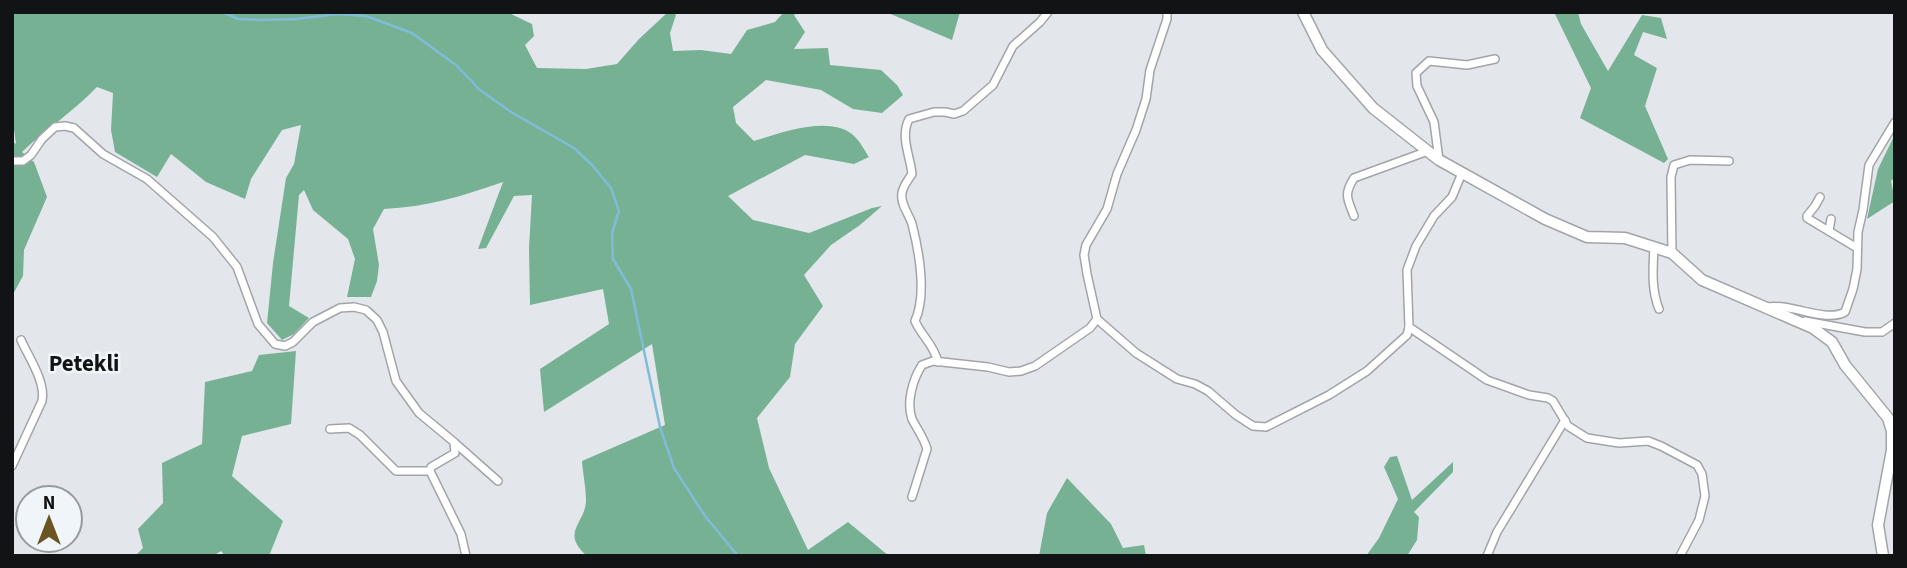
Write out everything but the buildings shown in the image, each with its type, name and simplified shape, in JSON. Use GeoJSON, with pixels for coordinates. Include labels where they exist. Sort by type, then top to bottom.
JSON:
{"type":"FeatureCollection","features":[{"type":"Feature","properties":{"kind":"street"},"geometry":{"type":"LineString","coordinates":[[938,362],[935,350],[915,321],[921,299],[921,280],[911,222],[901,195],[912,174],[905,142],[905,128],[909,119],[934,112],[954,114],[963,111],[993,85],[1013,46],[1041,22],[1048,12]]}},
{"type":"Feature","properties":{"kind":"street"},"geometry":{"type":"LineString","coordinates":[[1167,12],[1136,130],[1117,174],[1107,209],[1086,245],[1084,255],[1097,318],[1136,353],[1177,379],[1208,391],[1236,415],[1254,426],[1266,427],[1329,395],[1367,371],[1407,335],[1407,270],[1416,246],[1434,216],[1452,197],[1462,173]]}},
{"type":"Feature","properties":{"kind":"street"},"geometry":{"type":"LineString","coordinates":[[1303,12],[1322,50],[1373,108],[1439,160],[1545,219],[1587,237],[1625,238],[1672,253],[1702,280],[1813,328],[1832,342],[1845,365],[1888,418],[1892,431],[1892,450],[1878,525],[1883,556]]}},
{"type":"Feature","properties":{"kind":"street"},"geometry":{"type":"LineString","coordinates":[[1439,160],[1434,122],[1417,86],[1416,73],[1429,61],[1466,65],[1495,59]]}},
{"type":"Feature","properties":{"kind":"street"},"geometry":{"type":"LineString","coordinates":[[1763,308],[1778,305],[1827,316],[1845,312],[1857,269],[1858,232],[1867,191],[1869,165],[1895,122]]}},
{"type":"Feature","properties":{"kind":"street"},"geometry":{"type":"LineString","coordinates":[[12,161],[23,161],[55,127],[65,126],[74,128],[103,154],[147,179],[213,237],[237,267],[258,324],[275,345],[285,346],[293,342],[313,322],[340,308],[366,310],[377,320],[383,332],[396,381],[419,413],[498,481]]}},
{"type":"Feature","properties":{"kind":"street"},"geometry":{"type":"LineString","coordinates":[[1354,216],[1347,198],[1347,189],[1354,178],[1428,151]]}},
{"type":"Feature","properties":{"kind":"street"},"geometry":{"type":"LineString","coordinates":[[1672,253],[1671,177],[1674,165],[1690,160],[1729,161]]}},
{"type":"Feature","properties":{"kind":"street"},"geometry":{"type":"LineString","coordinates":[[1820,197],[1807,218],[1857,248]]}},
{"type":"Feature","properties":{"kind":"street"},"geometry":{"type":"LineString","coordinates":[[1829,231],[1830,219]]}},
{"type":"Feature","properties":{"kind":"street"},"geometry":{"type":"LineString","coordinates":[[1654,247],[1655,299],[1659,309]]}},
{"type":"Feature","properties":{"kind":"street"},"geometry":{"type":"LineString","coordinates":[[912,498],[927,449],[911,415],[911,394],[922,365],[938,362],[1021,372],[1035,366],[1090,328],[1097,318]]}},
{"type":"Feature","properties":{"kind":"street"},"geometry":{"type":"LineString","coordinates":[[1787,318],[1866,332],[1882,332],[1895,323]]}},
{"type":"Feature","properties":{"kind":"street"},"geometry":{"type":"LineString","coordinates":[[1409,327],[1487,380],[1553,401],[1568,426],[1587,438],[1619,443],[1648,441],[1697,465],[1702,474],[1705,496],[1699,520],[1680,556]]}},
{"type":"Feature","properties":{"kind":"street"},"geometry":{"type":"LineString","coordinates":[[12,466],[44,393],[21,341]]}},
{"type":"Feature","properties":{"kind":"street"},"geometry":{"type":"LineString","coordinates":[[1487,556],[1497,532],[1564,420]]}},
{"type":"Feature","properties":{"kind":"street"},"geometry":{"type":"LineString","coordinates":[[330,429],[349,428],[360,435],[396,471],[430,471]]}},
{"type":"Feature","properties":{"kind":"street"},"geometry":{"type":"LineString","coordinates":[[430,471],[431,467],[455,453],[454,442]]}},
{"type":"Feature","properties":{"kind":"street"},"geometry":{"type":"LineString","coordinates":[[430,471],[461,534],[466,556]]}},
{"type":"Feature","properties":{"kind":"green space"},"geometry":{"type":"Polygon","coordinates":[[[12,12],[507,12],[532,24],[534,36],[525,45],[537,68],[586,69],[617,64],[668,12],[676,15],[670,33],[673,51],[701,50],[731,54],[747,30],[775,22],[784,12],[798,12],[794,15],[805,32],[794,49],[828,48],[830,65],[881,70],[897,85],[903,95],[882,113],[853,109],[821,90],[766,80],[733,107],[736,123],[754,141],[807,127],[835,127],[856,138],[869,157],[854,164],[805,155],[728,196],[753,220],[809,233],[882,206],[831,245],[804,275],[823,306],[795,344],[790,377],[757,418],[769,468],[808,550],[848,522],[889,556],[587,556],[575,541],[576,528],[586,501],[582,461],[665,425],[652,344],[544,412],[540,369],[609,324],[603,289],[530,305],[532,195],[514,196],[486,248],[478,249],[503,182],[445,200],[384,209],[373,229],[379,265],[371,297],[347,297],[355,259],[348,239],[313,210],[304,190],[299,195],[289,306],[309,318],[294,334],[282,340],[267,323],[286,178],[294,164],[301,125],[282,130],[251,179],[245,199],[206,182],[171,154],[157,177],[115,152],[111,130],[113,93],[97,87],[22,152],[34,162],[47,197],[24,250],[23,276],[12,296],[12,141],[16,144],[12,115],[12,12]]]}},
{"type":"Feature","properties":{"kind":"green space"},"geometry":{"type":"Polygon","coordinates":[[[886,12],[960,12],[952,40],[886,12]]]}},
{"type":"Feature","properties":{"kind":"green space"},"geometry":{"type":"Polygon","coordinates":[[[1554,12],[1578,12],[1581,24],[1608,71],[1642,15],[1661,18],[1667,39],[1643,32],[1634,55],[1657,68],[1645,106],[1668,159],[1664,163],[1580,118],[1591,88],[1554,12]]]}},
{"type":"Feature","properties":{"kind":"green space"},"geometry":{"type":"Polygon","coordinates":[[[1895,134],[1895,177],[1891,181],[1895,201],[1867,219],[1878,169],[1895,134]]]}},
{"type":"Feature","properties":{"kind":"green space"},"geometry":{"type":"Polygon","coordinates":[[[296,351],[291,424],[242,436],[232,476],[283,521],[269,556],[225,556],[221,551],[213,556],[135,556],[143,548],[138,529],[163,503],[162,463],[202,444],[205,382],[252,371],[259,355],[296,351]]]}},
{"type":"Feature","properties":{"kind":"green space"},"geometry":{"type":"Polygon","coordinates":[[[1397,456],[1412,500],[1453,462],[1453,472],[1414,512],[1419,517],[1417,540],[1407,556],[1366,556],[1379,538],[1398,499],[1384,467],[1390,457],[1397,456]]]}},
{"type":"Feature","properties":{"kind":"green space"},"geometry":{"type":"Polygon","coordinates":[[[1067,478],[1111,524],[1123,548],[1144,545],[1146,556],[1039,556],[1047,513],[1067,478]]]}},
{"type":"Feature","properties":{"kind":"waterway"},"geometry":{"type":"LineString","coordinates":[[222,12],[238,19],[261,20],[338,14],[366,16],[412,33],[456,65],[480,90],[511,112],[574,148],[592,165],[611,188],[619,211],[612,233],[613,259],[631,289],[660,427],[674,468],[705,516],[738,556]]}},
{"type":"Feature","properties":{"kind":"district","name":"Petekli"},"geometry":{"type":"Point","coordinates":[84,363]}}]}
